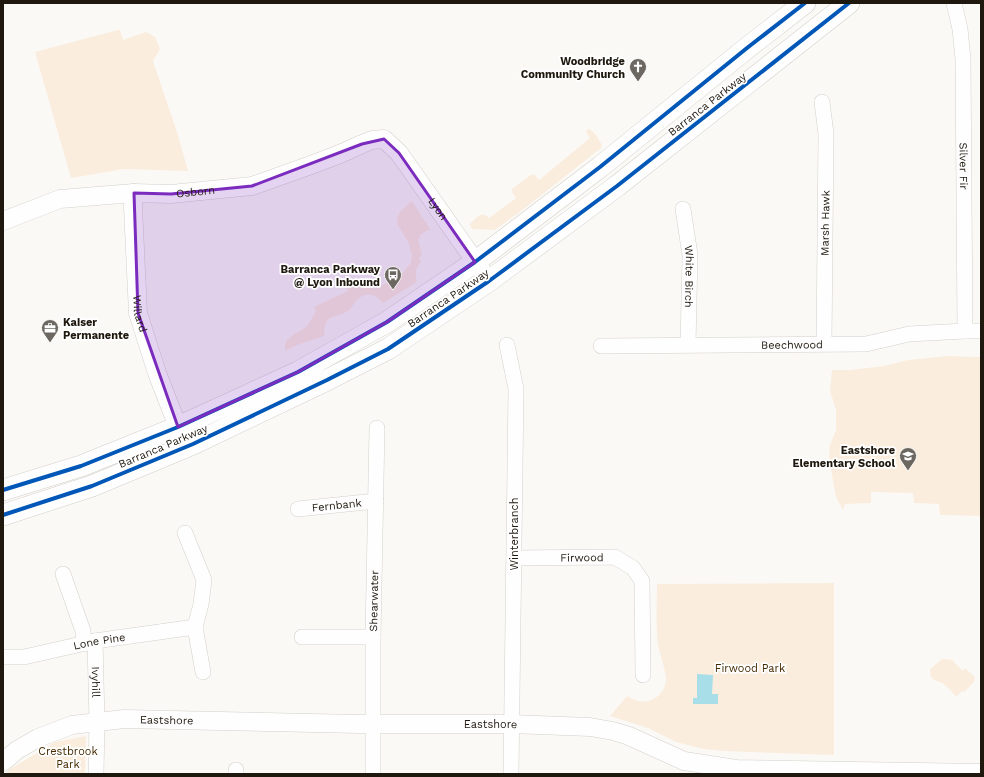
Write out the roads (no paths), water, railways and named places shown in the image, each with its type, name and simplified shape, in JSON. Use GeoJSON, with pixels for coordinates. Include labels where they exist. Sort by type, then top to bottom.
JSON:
{"type":"FeatureCollection","features":[{"type":"Feature","properties":{"kind":"main road","name":"Barranca Parkway"},"geometry":{"type":"LineString","coordinates":[[3,490],[81,466],[178,427],[305,368],[387,322],[475,262],[600,167],[805,3]]}},
{"type":"Feature","properties":{"kind":"main road","name":"Barranca Parkway"},"geometry":{"type":"LineString","coordinates":[[3,515],[92,486],[179,450],[327,380],[388,349],[489,281],[617,186],[839,6]]}},
{"type":"Feature","properties":{"kind":"street","name":"Silver Fir"},"geometry":{"type":"LineString","coordinates":[[954,3],[960,30],[963,59],[965,331]]}},
{"type":"Feature","properties":{"kind":"street","name":"Marsh Hawk"},"geometry":{"type":"LineString","coordinates":[[822,102],[826,134],[824,344]]}},
{"type":"Feature","properties":{"kind":"street","name":"Lyon"},"geometry":{"type":"LineString","coordinates":[[384,139],[399,153],[489,281]]}},
{"type":"Feature","properties":{"kind":"street","name":"Osborn"},"geometry":{"type":"LineString","coordinates":[[3,221],[60,199],[134,193],[172,194],[252,186],[318,163],[372,140],[384,139]]}},
{"type":"Feature","properties":{"kind":"street","name":"Willard"},"geometry":{"type":"LineString","coordinates":[[134,193],[133,207],[138,312],[157,373],[178,427]]}},
{"type":"Feature","properties":{"kind":"street","name":"White Birch"},"geometry":{"type":"LineString","coordinates":[[682,209],[690,255],[688,345]]}},
{"type":"Feature","properties":{"kind":"street","name":"Beechwood"},"geometry":{"type":"LineString","coordinates":[[601,346],[866,344],[909,334],[981,331]]}},
{"type":"Feature","properties":{"kind":"street","name":"Winterbranch"},"geometry":{"type":"LineString","coordinates":[[507,345],[516,389],[511,774]]}},
{"type":"Feature","properties":{"kind":"street","name":"Shearwater"},"geometry":{"type":"LineString","coordinates":[[373,774],[373,637],[377,428]]}},
{"type":"Feature","properties":{"kind":"street","name":"Fernbank"},"geometry":{"type":"LineString","coordinates":[[298,509],[376,500]]}},
{"type":"Feature","properties":{"kind":"street"},"geometry":{"type":"LineString","coordinates":[[186,533],[204,580],[201,604],[195,627],[203,672]]}},
{"type":"Feature","properties":{"kind":"street","name":"Firwood"},"geometry":{"type":"LineString","coordinates":[[514,558],[615,557],[632,568],[642,581],[643,675]]}},
{"type":"Feature","properties":{"kind":"street","name":"Ivyhill"},"geometry":{"type":"LineString","coordinates":[[63,574],[83,631],[89,642],[97,722],[96,774]]}},
{"type":"Feature","properties":{"kind":"street","name":"Lone Pine"},"geometry":{"type":"LineString","coordinates":[[3,657],[24,657],[89,642],[195,627]]}},
{"type":"Feature","properties":{"kind":"street"},"geometry":{"type":"LineString","coordinates":[[302,637],[373,637]]}},
{"type":"Feature","properties":{"kind":"street","name":"Eastshore"},"geometry":{"type":"LineString","coordinates":[[3,762],[17,750],[38,738],[72,725],[124,719],[373,724],[512,724],[590,727],[613,731],[636,739],[684,761],[755,772],[981,773]]}},
{"type":"Feature","properties":{"kind":"water"},"geometry":{"type":"Polygon","coordinates":[[[697,674],[713,675],[712,694],[718,694],[718,704],[693,704],[693,698],[697,698],[697,674]]]}},
{"type":"Feature","properties":{"kind":"place","name":"Woodbridge Community Church"},"geometry":{"type":"Point","coordinates":[638,82]}},
{"type":"Feature","properties":{"kind":"place","name":"Barranca Parkway @ Lyon Inbound"},"geometry":{"type":"Point","coordinates":[393,290]}},
{"type":"Feature","properties":{"kind":"place","name":"Kaiser Permanente"},"geometry":{"type":"Point","coordinates":[50,343]}},
{"type":"Feature","properties":{"kind":"place","name":"Eastshore Elementary School"},"geometry":{"type":"Point","coordinates":[908,471]}},
{"type":"Feature","properties":{"kind":"park label","name":"Firwood Park"},"geometry":{"type":"Point","coordinates":[750,668]}},
{"type":"Feature","properties":{"kind":"park label","name":"Crestbrook Park"},"geometry":{"type":"Point","coordinates":[68,757]}}]}
